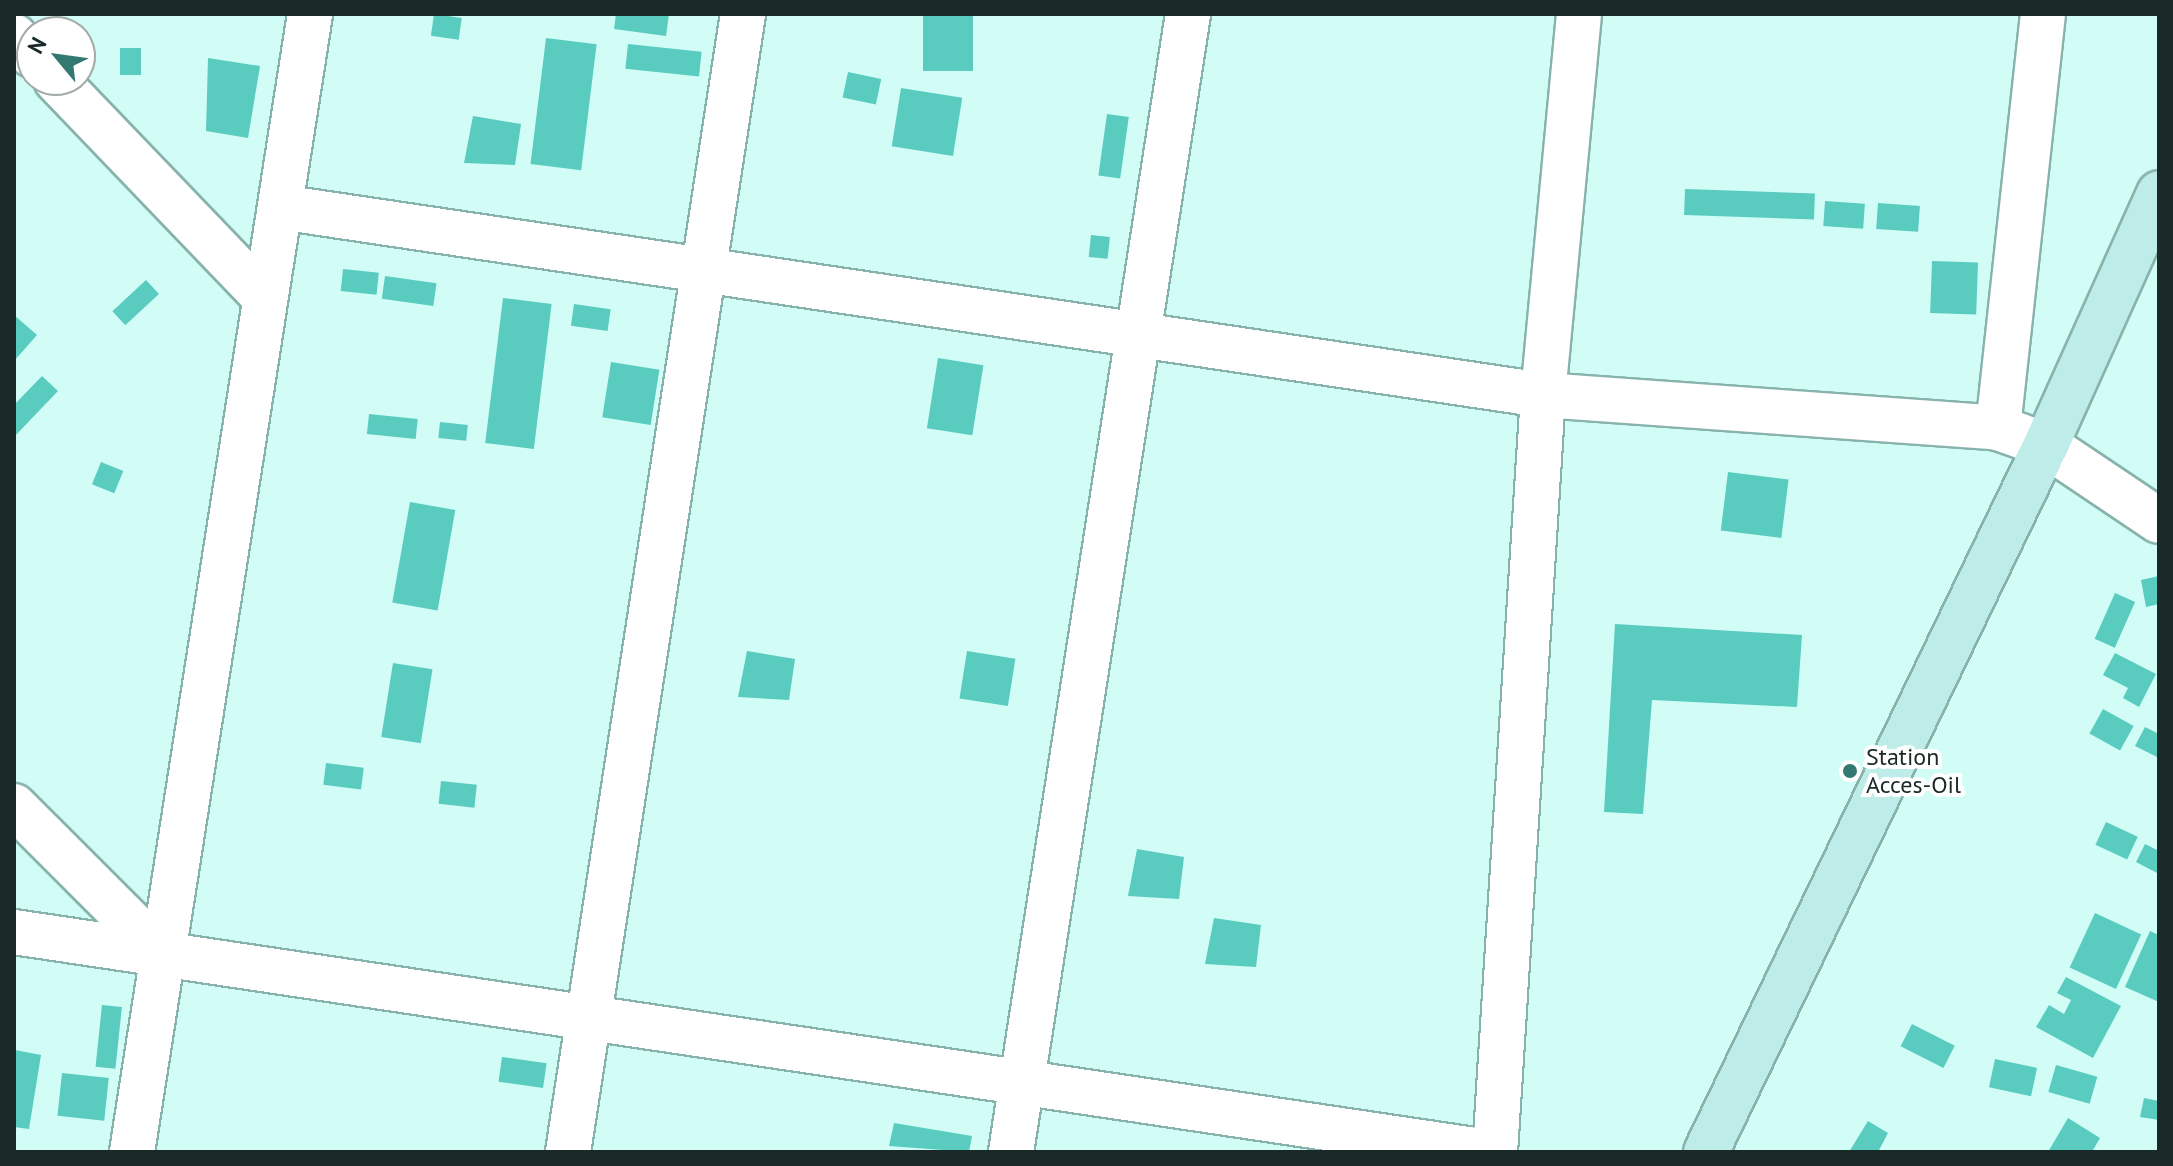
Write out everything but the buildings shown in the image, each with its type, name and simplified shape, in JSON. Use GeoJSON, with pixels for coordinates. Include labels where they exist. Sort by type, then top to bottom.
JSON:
{"type":"FeatureCollection","features":[{"type":"Feature","properties":{"kind":"street"},"geometry":{"type":"LineString","coordinates":[[132,1152],[310,14]]}},
{"type":"Feature","properties":{"kind":"street"},"geometry":{"type":"LineString","coordinates":[[568,1152],[743,14]]}},
{"type":"Feature","properties":{"kind":"street"},"geometry":{"type":"LineString","coordinates":[[1011,1152],[1188,14]]}},
{"type":"Feature","properties":{"kind":"street"},"geometry":{"type":"LineString","coordinates":[[1495,1152],[1543,395],[1579,14]]}},
{"type":"Feature","properties":{"kind":"street"},"geometry":{"type":"LineString","coordinates":[[1998,428],[2043,14]]}},
{"type":"Feature","properties":{"kind":"street"},"geometry":{"type":"LineString","coordinates":[[71,96],[265,298]]}},
{"type":"Feature","properties":{"kind":"street"},"geometry":{"type":"LineString","coordinates":[[1706,1152],[2046,445],[2159,193]]}},
{"type":"Feature","properties":{"kind":"street"},"geometry":{"type":"LineString","coordinates":[[280,207],[1139,332],[1543,395],[1998,428],[2046,445],[2159,521]]}},
{"type":"Feature","properties":{"kind":"street"},"geometry":{"type":"LineString","coordinates":[[14,806],[162,954]]}},
{"type":"Feature","properties":{"kind":"street"},"geometry":{"type":"LineString","coordinates":[[14,932],[1488,1152]]}},
{"type":"Feature","properties":{"kind":"place","name":"Station Acces-Oil"},"geometry":{"type":"Point","coordinates":[1850,771]}}]}
